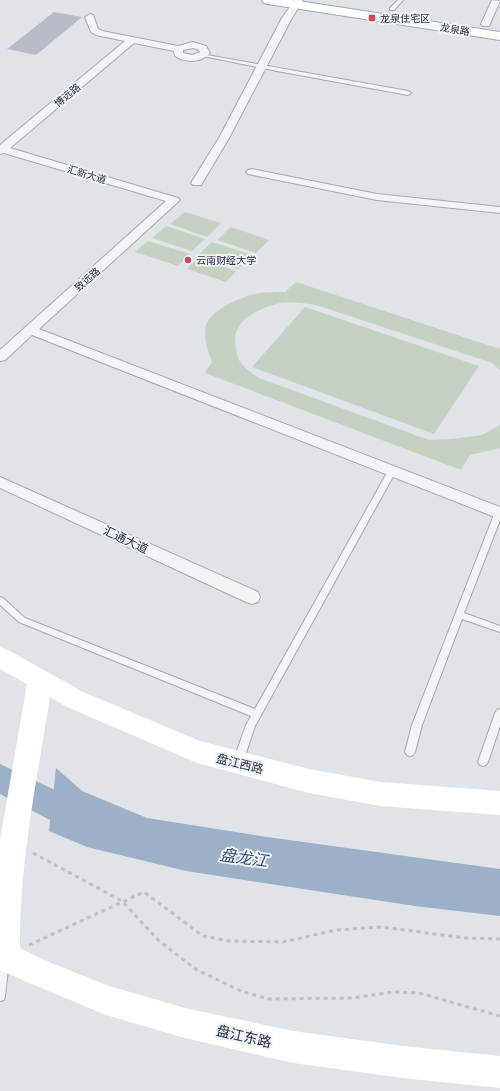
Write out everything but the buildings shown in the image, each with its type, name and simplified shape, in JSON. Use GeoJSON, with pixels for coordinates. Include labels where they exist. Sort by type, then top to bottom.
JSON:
{"type":"FeatureCollection","features":[{"type":"Feature","properties":{"kind":"street","name":"龙泉路"},"geometry":{"type":"LineString","coordinates":[[268,0],[297,2],[500,36]]}},
{"type":"Feature","properties":{"kind":"street","name":"龙泉路"},"geometry":{"type":"LineString","coordinates":[[334,0],[500,26]]}},
{"type":"Feature","properties":{"kind":"street"},"geometry":{"type":"LineString","coordinates":[[197,183],[224,138],[287,18],[297,2]]}},
{"type":"Feature","properties":{"kind":"street"},"geometry":{"type":"LineString","coordinates":[[486,24],[496,5]]}},
{"type":"Feature","properties":{"kind":"street"},"geometry":{"type":"LineString","coordinates":[[90,17],[94,30],[99,33],[179,49],[187,46],[197,46],[205,50],[203,55]]}},
{"type":"Feature","properties":{"kind":"street","name":"博远路"},"geometry":{"type":"LineString","coordinates":[[1,149],[133,39]]}},
{"type":"Feature","properties":{"kind":"street","name":"汇新大道"},"geometry":{"type":"LineString","coordinates":[[1,149],[174,200]]}},
{"type":"Feature","properties":{"kind":"street"},"geometry":{"type":"LineString","coordinates":[[252,172],[377,197],[500,210]]}},
{"type":"Feature","properties":{"kind":"street","name":"致远路"},"geometry":{"type":"LineString","coordinates":[[0,357],[174,200]]}},
{"type":"Feature","properties":{"kind":"street"},"geometry":{"type":"LineString","coordinates":[[30,330],[500,513]]}},
{"type":"Feature","properties":{"kind":"street","name":"汇通大道"},"geometry":{"type":"LineString","coordinates":[[0,482],[252,597]]}},
{"type":"Feature","properties":{"kind":"street","name":"盘江西路"},"geometry":{"type":"LineString","coordinates":[[0,657],[74,699],[190,749],[309,781],[380,794],[500,803]]}},
{"type":"Feature","properties":{"kind":"street"},"geometry":{"type":"LineString","coordinates":[[2,955],[13,841],[40,680]]}},
{"type":"Feature","properties":{"kind":"street","name":"盘江东路"},"geometry":{"type":"LineString","coordinates":[[2,955],[35,971],[106,1000],[185,1024],[293,1047],[403,1062],[500,1072]]}},
{"type":"Feature","properties":{"kind":"lane"},"geometry":{"type":"LineString","coordinates":[[392,9],[401,0]]}},
{"type":"Feature","properties":{"kind":"lane"},"geometry":{"type":"LineString","coordinates":[[203,55],[408,93]]}},
{"type":"Feature","properties":{"kind":"lane"},"geometry":{"type":"LineString","coordinates":[[238,762],[251,725],[392,471]]}},
{"type":"Feature","properties":{"kind":"lane"},"geometry":{"type":"LineString","coordinates":[[410,752],[417,725],[500,513]]}},
{"type":"Feature","properties":{"kind":"lane"},"geometry":{"type":"LineString","coordinates":[[0,600],[22,620],[257,714]]}},
{"type":"Feature","properties":{"kind":"lane"},"geometry":{"type":"LineString","coordinates":[[460,615],[500,630]]}},
{"type":"Feature","properties":{"kind":"lane"},"geometry":{"type":"LineString","coordinates":[[483,762],[500,714]]}},
{"type":"Feature","properties":{"kind":"lane"},"geometry":{"type":"LineString","coordinates":[[0,996],[2,955]]}},
{"type":"Feature","properties":{"kind":"path"},"geometry":{"type":"LineString","coordinates":[[13,841],[122,901],[159,941],[196,970],[241,991],[268,1000],[353,998],[392,992],[419,993],[500,1016]]}},
{"type":"Feature","properties":{"kind":"path"},"geometry":{"type":"LineString","coordinates":[[2,955],[144,892],[204,936],[229,941],[283,942],[336,930],[381,927],[466,938],[500,939]]}},
{"type":"Feature","properties":{"kind":"green space"},"geometry":{"type":"Polygon","coordinates":[[[185,212],[221,223],[207,237],[170,224],[185,212]]]}},
{"type":"Feature","properties":{"kind":"green space"},"geometry":{"type":"Polygon","coordinates":[[[166,226],[205,239],[192,251],[152,238],[166,226]]]}},
{"type":"Feature","properties":{"kind":"green space"},"geometry":{"type":"Polygon","coordinates":[[[231,227],[269,240],[256,253],[217,240],[231,227]]]}},
{"type":"Feature","properties":{"kind":"green space"},"geometry":{"type":"Polygon","coordinates":[[[148,241],[190,254],[178,266],[135,252],[148,241]]]}},
{"type":"Feature","properties":{"kind":"green space"},"geometry":{"type":"Polygon","coordinates":[[[212,242],[252,255],[238,269],[198,255],[212,242]]]}},
{"type":"Feature","properties":{"kind":"green space"},"geometry":{"type":"Polygon","coordinates":[[[198,258],[236,271],[226,282],[187,269],[198,258]]]}},
{"type":"Feature","properties":{"kind":"green space"},"geometry":{"type":"Polygon","coordinates":[[[296,282],[500,349],[500,370],[492,363],[316,305],[289,302],[278,303],[258,311],[245,319],[240,325],[236,332],[236,352],[239,360],[248,370],[259,378],[429,440],[453,439],[482,435],[500,425],[500,448],[470,455],[461,470],[205,373],[212,362],[206,344],[205,331],[209,320],[214,314],[221,308],[246,297],[260,293],[285,292],[296,282]]]}},
{"type":"Feature","properties":{"kind":"green space"},"geometry":{"type":"Polygon","coordinates":[[[305,307],[479,366],[434,434],[252,367],[305,307]]]}},
{"type":"Feature","properties":{"kind":"water"},"geometry":{"type":"Polygon","coordinates":[[[56,768],[82,791],[147,818],[267,837],[500,869],[500,916],[415,906],[186,871],[87,847],[49,831],[56,768]]]}},
{"type":"Feature","properties":{"kind":"waterway","name":"盘龙江"},"geometry":{"type":"LineString","coordinates":[[0,778],[85,821]]}},
{"type":"Feature","properties":{"kind":"place","name":"龙泉住宅区"},"geometry":{"type":"Point","coordinates":[372,18]}},
{"type":"Feature","properties":{"kind":"place","name":"云南财经大学"},"geometry":{"type":"Point","coordinates":[188,260]}}]}
